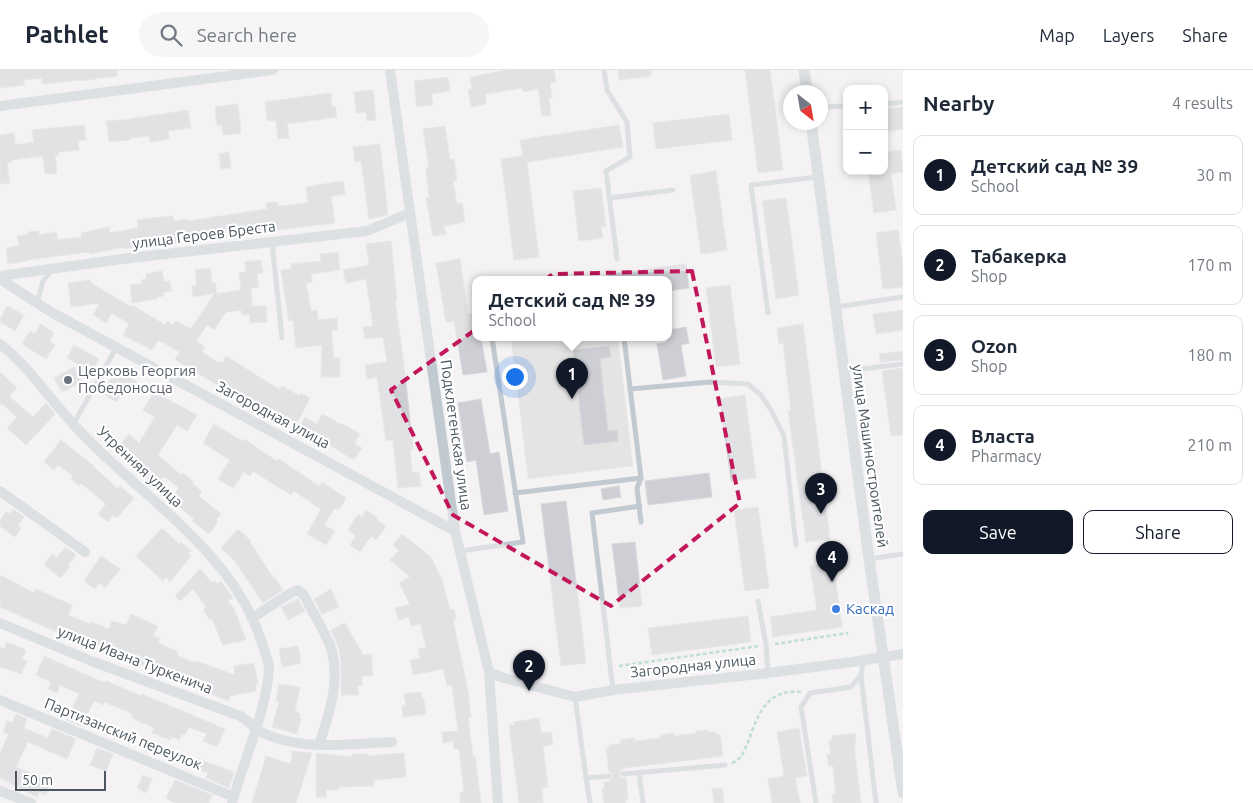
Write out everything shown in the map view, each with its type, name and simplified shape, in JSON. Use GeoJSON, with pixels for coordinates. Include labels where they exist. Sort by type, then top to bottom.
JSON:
{"type":"FeatureCollection","features":[{"type":"Feature","properties":{"kind":"street"},"geometry":{"type":"LineString","coordinates":[[0,106],[273,70]]}},
{"type":"Feature","properties":{"kind":"street","name":"Подклетенская улица"},"geometry":{"type":"LineString","coordinates":[[390,70],[455,531],[489,672],[498,803]]}},
{"type":"Feature","properties":{"kind":"street"},"geometry":{"type":"LineString","coordinates":[[804,70],[806,85]]}},
{"type":"Feature","properties":{"kind":"street","name":"улица Машиностроителей"},"geometry":{"type":"LineString","coordinates":[[812,130],[869,559],[903,793]]}},
{"type":"Feature","properties":{"kind":"street","name":"улица Героев Бреста"},"geometry":{"type":"LineString","coordinates":[[0,278],[122,260],[367,230],[410,214]]}},
{"type":"Feature","properties":{"kind":"street","name":"Загородная улица"},"geometry":{"type":"LineString","coordinates":[[0,278],[36,303],[116,348],[455,531]]}},
{"type":"Feature","properties":{"kind":"street","name":"Утренняя улица"},"geometry":{"type":"LineString","coordinates":[[0,344],[43,387],[73,425],[182,527],[216,563],[244,600],[258,630],[269,667],[264,698],[233,800]]}},
{"type":"Feature","properties":{"kind":"street"},"geometry":{"type":"LineString","coordinates":[[0,491],[85,552]]}},
{"type":"Feature","properties":{"kind":"street"},"geometry":{"type":"LineString","coordinates":[[252,618],[298,590],[304,596],[331,649],[334,672],[333,702],[319,745]]}},
{"type":"Feature","properties":{"kind":"street","name":"улица Ивана Туркенича"},"geometry":{"type":"LineString","coordinates":[[0,624],[94,662],[240,716],[250,721],[255,729]]}},
{"type":"Feature","properties":{"kind":"street","name":"Загородная улица"},"geometry":{"type":"LineString","coordinates":[[489,672],[504,678],[575,697],[613,690],[768,673],[903,654]]}},
{"type":"Feature","properties":{"kind":"street","name":"Партизанский переулок"},"geometry":{"type":"LineString","coordinates":[[0,700],[233,800]]}},
{"type":"Feature","properties":{"kind":"street"},"geometry":{"type":"LineString","coordinates":[[255,729],[284,740],[319,745],[392,742]]}},
{"type":"Feature","properties":{"kind":"street"},"geometry":{"type":"LineString","coordinates":[[0,791],[31,803]]}},
{"type":"Feature","properties":{"kind":"lane"},"geometry":{"type":"LineString","coordinates":[[604,70],[607,90],[627,122],[630,158],[606,171],[617,259]]}},
{"type":"Feature","properties":{"kind":"lane"},"geometry":{"type":"LineString","coordinates":[[888,104],[903,102]]}},
{"type":"Feature","properties":{"kind":"lane"},"geometry":{"type":"LineString","coordinates":[[828,107],[843,106]]}},
{"type":"Feature","properties":{"kind":"lane"},"geometry":{"type":"LineString","coordinates":[[768,313],[751,185],[818,177]]}},
{"type":"Feature","properties":{"kind":"lane"},"geometry":{"type":"LineString","coordinates":[[610,198],[673,190]]}},
{"type":"Feature","properties":{"kind":"lane"},"geometry":{"type":"LineString","coordinates":[[272,242],[282,338]]}},
{"type":"Feature","properties":{"kind":"lane"},"geometry":{"type":"LineString","coordinates":[[36,303],[43,281],[52,270]]}},
{"type":"Feature","properties":{"kind":"lane"},"geometry":{"type":"LineString","coordinates":[[835,307],[903,297]]}},
{"type":"Feature","properties":{"kind":"lane"},"geometry":{"type":"LineString","coordinates":[[460,551],[523,542],[492,341]]}},
{"type":"Feature","properties":{"kind":"lane"},"geometry":{"type":"LineString","coordinates":[[624,341],[641,478],[637,488],[641,522]]}},
{"type":"Feature","properties":{"kind":"lane"},"geometry":{"type":"LineString","coordinates":[[73,425],[116,348]]}},
{"type":"Feature","properties":{"kind":"lane"},"geometry":{"type":"LineString","coordinates":[[844,371],[903,364]]}},
{"type":"Feature","properties":{"kind":"lane"},"geometry":{"type":"LineString","coordinates":[[630,389],[710,382],[748,384],[761,395],[784,436],[796,545]]}},
{"type":"Feature","properties":{"kind":"lane"},"geometry":{"type":"LineString","coordinates":[[516,493],[641,478]]}},
{"type":"Feature","properties":{"kind":"lane"},"geometry":{"type":"LineString","coordinates":[[613,690],[592,513],[640,506]]}},
{"type":"Feature","properties":{"kind":"lane"},"geometry":{"type":"LineString","coordinates":[[869,559],[903,554]]}},
{"type":"Feature","properties":{"kind":"lane"},"geometry":{"type":"LineString","coordinates":[[758,601],[766,645],[768,673]]}},
{"type":"Feature","properties":{"kind":"lane"},"geometry":{"type":"LineString","coordinates":[[863,660],[861,675],[876,803]]}},
{"type":"Feature","properties":{"kind":"lane"},"geometry":{"type":"LineString","coordinates":[[816,803],[801,707],[810,694],[851,687],[861,675]]}},
{"type":"Feature","properties":{"kind":"lane"},"geometry":{"type":"LineString","coordinates":[[575,697],[590,803]]}},
{"type":"Feature","properties":{"kind":"lane"},"geometry":{"type":"LineString","coordinates":[[623,774],[725,765]]}},
{"type":"Feature","properties":{"kind":"lane"},"geometry":{"type":"LineString","coordinates":[[639,773],[643,803]]}},
{"type":"Feature","properties":{"kind":"lane"},"geometry":{"type":"LineString","coordinates":[[586,778],[610,776]]}},
{"type":"Feature","properties":{"kind":"path"},"geometry":{"type":"LineString","coordinates":[[610,667],[848,633]]}},
{"type":"Feature","properties":{"kind":"path"},"geometry":{"type":"LineString","coordinates":[[725,765],[736,762],[742,756],[753,724],[766,705],[780,693],[791,691],[810,694]]}},
{"type":"Feature","properties":{"kind":"highlighted area"},"geometry":{"type":"Polygon","coordinates":[[[692,271],[740,503],[611,606],[453,515],[391,390],[553,274],[692,271]]]}},
{"type":"Feature","properties":{"kind":"shaded area"},"geometry":{"type":"Polygon","coordinates":[[[511,341],[618,341],[633,466],[528,479],[511,341]]]}},
{"type":"Feature","properties":{"kind":"building"},"geometry":{"type":"Polygon","coordinates":[[[0,70],[117,70],[117,76],[42,84],[42,78],[24,80],[24,85],[0,88],[0,70]]]}},
{"type":"Feature","properties":{"kind":"building"},"geometry":{"type":"Polygon","coordinates":[[[507,70],[554,70],[556,82],[550,83],[552,97],[549,98],[551,115],[542,116],[538,89],[523,92],[522,88],[485,94],[486,104],[471,107],[468,89],[472,89],[470,77],[507,70]]]}},
{"type":"Feature","properties":{"kind":"building"},"geometry":{"type":"Polygon","coordinates":[[[618,70],[651,70],[651,76],[619,80],[618,70]]]}},
{"type":"Feature","properties":{"kind":"building"},"geometry":{"type":"Polygon","coordinates":[[[745,70],[770,70],[783,170],[758,173],[745,70]]]}},
{"type":"Feature","properties":{"kind":"building"},"geometry":{"type":"Polygon","coordinates":[[[448,77],[450,91],[431,94],[433,105],[417,107],[414,81],[448,77]]]}},
{"type":"Feature","properties":{"kind":"building"},"geometry":{"type":"Polygon","coordinates":[[[373,90],[376,120],[367,121],[366,112],[356,113],[354,92],[373,90]]]}},
{"type":"Feature","properties":{"kind":"building"},"geometry":{"type":"Polygon","coordinates":[[[331,93],[332,107],[335,106],[337,117],[287,124],[289,138],[278,139],[276,121],[267,120],[265,102],[331,93]]]}},
{"type":"Feature","properties":{"kind":"building"},"geometry":{"type":"Polygon","coordinates":[[[238,104],[241,133],[223,135],[222,125],[217,126],[215,107],[238,104]]]}},
{"type":"Feature","properties":{"kind":"building"},"geometry":{"type":"Polygon","coordinates":[[[903,107],[903,129],[888,131],[888,109],[903,107]]]}},
{"type":"Feature","properties":{"kind":"building"},"geometry":{"type":"Polygon","coordinates":[[[188,110],[191,128],[168,131],[169,139],[150,142],[149,136],[109,142],[106,121],[188,110]]]}},
{"type":"Feature","properties":{"kind":"building"},"geometry":{"type":"Polygon","coordinates":[[[729,114],[732,140],[656,149],[653,123],[729,114]]]}},
{"type":"Feature","properties":{"kind":"building"},"geometry":{"type":"Polygon","coordinates":[[[84,125],[86,140],[78,141],[79,150],[58,152],[58,155],[55,155],[57,173],[45,174],[43,156],[12,160],[12,162],[7,163],[10,183],[0,184],[0,135],[14,133],[15,145],[34,142],[32,130],[84,125]]]}},
{"type":"Feature","properties":{"kind":"building"},"geometry":{"type":"Polygon","coordinates":[[[619,125],[623,147],[527,162],[539,257],[514,260],[501,159],[523,156],[520,140],[619,125]]]}},
{"type":"Feature","properties":{"kind":"building"},"geometry":{"type":"Polygon","coordinates":[[[445,126],[450,160],[454,159],[457,181],[453,181],[457,204],[462,203],[465,222],[444,226],[446,234],[433,236],[426,198],[429,197],[426,168],[429,168],[423,129],[445,126]]]}},
{"type":"Feature","properties":{"kind":"building"},"geometry":{"type":"Polygon","coordinates":[[[380,144],[388,215],[369,219],[361,161],[355,162],[353,147],[380,144]]]}},
{"type":"Feature","properties":{"kind":"building"},"geometry":{"type":"Polygon","coordinates":[[[901,150],[903,172],[891,174],[896,210],[874,213],[869,175],[888,175],[888,152],[901,150]]]}},
{"type":"Feature","properties":{"kind":"building"},"geometry":{"type":"Polygon","coordinates":[[[229,152],[231,168],[221,169],[219,154],[229,152]]]}},
{"type":"Feature","properties":{"kind":"building"},"geometry":{"type":"Polygon","coordinates":[[[716,171],[727,250],[701,254],[690,175],[716,171]]]}},
{"type":"Feature","properties":{"kind":"building"},"geometry":{"type":"Polygon","coordinates":[[[343,181],[345,194],[331,196],[335,223],[242,236],[241,226],[221,230],[222,237],[168,245],[168,242],[125,249],[125,247],[90,254],[89,252],[8,264],[6,248],[19,246],[17,236],[29,234],[28,232],[39,231],[39,235],[56,232],[58,240],[82,237],[81,233],[109,227],[110,233],[138,228],[137,220],[173,216],[174,221],[187,219],[188,221],[267,209],[266,203],[277,202],[278,206],[308,203],[306,187],[343,181]]]}},
{"type":"Feature","properties":{"kind":"building"},"geometry":{"type":"Polygon","coordinates":[[[601,188],[606,227],[601,227],[603,238],[579,241],[573,191],[601,188]]]}},
{"type":"Feature","properties":{"kind":"building"},"geometry":{"type":"Polygon","coordinates":[[[786,198],[799,295],[776,299],[762,201],[786,198]]]}},
{"type":"Feature","properties":{"kind":"building"},"geometry":{"type":"Polygon","coordinates":[[[898,230],[903,265],[903,287],[883,289],[876,233],[898,230]]]}},
{"type":"Feature","properties":{"kind":"building"},"geometry":{"type":"Polygon","coordinates":[[[391,241],[397,300],[395,300],[413,449],[410,449],[412,473],[419,472],[421,486],[398,488],[393,440],[386,441],[377,377],[367,379],[365,365],[387,362],[383,337],[365,339],[363,327],[373,326],[366,279],[346,283],[343,270],[369,265],[366,244],[391,241]]]}},
{"type":"Feature","properties":{"kind":"building"},"geometry":{"type":"Polygon","coordinates":[[[338,252],[340,270],[311,274],[312,282],[306,283],[311,311],[317,310],[318,320],[337,318],[338,330],[331,331],[334,358],[340,358],[340,377],[321,377],[322,345],[296,348],[293,320],[289,321],[281,270],[291,269],[291,264],[321,261],[320,254],[338,252]]]}},
{"type":"Feature","properties":{"kind":"building"},"geometry":{"type":"Polygon","coordinates":[[[460,259],[468,314],[472,314],[472,341],[482,341],[487,372],[463,375],[454,321],[446,322],[436,263],[460,259]]]}},
{"type":"Feature","properties":{"kind":"building"},"geometry":{"type":"Polygon","coordinates":[[[261,260],[263,273],[257,274],[259,287],[251,288],[252,306],[266,306],[267,322],[250,323],[250,314],[242,315],[241,310],[226,312],[214,330],[207,325],[196,341],[205,347],[202,352],[219,363],[220,361],[223,362],[226,356],[280,390],[282,386],[300,396],[301,393],[310,398],[297,423],[258,403],[257,405],[237,392],[235,395],[195,372],[175,359],[180,352],[158,340],[152,350],[123,335],[129,324],[112,313],[106,323],[93,315],[100,303],[71,307],[68,283],[90,280],[91,283],[165,325],[167,321],[173,325],[175,321],[191,329],[214,294],[241,290],[239,273],[246,272],[245,262],[261,260]]]}},
{"type":"Feature","properties":{"kind":"building"},"geometry":{"type":"Polygon","coordinates":[[[686,264],[689,288],[672,290],[672,276],[607,276],[607,274],[686,264]]]}},
{"type":"Feature","properties":{"kind":"building"},"geometry":{"type":"Polygon","coordinates":[[[210,268],[212,283],[215,283],[217,293],[193,297],[192,286],[197,285],[195,270],[210,268]]]}},
{"type":"Feature","properties":{"kind":"building"},"geometry":{"type":"Polygon","coordinates":[[[162,271],[164,282],[170,281],[172,291],[163,292],[164,296],[157,297],[157,299],[132,303],[130,285],[142,284],[141,280],[146,279],[146,274],[162,271]]]}},
{"type":"Feature","properties":{"kind":"building"},"geometry":{"type":"Polygon","coordinates":[[[730,285],[740,364],[716,367],[706,288],[730,285]]]}},
{"type":"Feature","properties":{"kind":"building"},"geometry":{"type":"Polygon","coordinates":[[[7,306],[24,315],[15,331],[0,322],[7,306]]]}},
{"type":"Feature","properties":{"kind":"building"},"geometry":{"type":"Polygon","coordinates":[[[903,310],[903,330],[876,334],[873,314],[903,310]]]}},
{"type":"Feature","properties":{"kind":"building"},"geometry":{"type":"Polygon","coordinates":[[[41,324],[54,333],[49,342],[55,345],[46,359],[22,344],[30,331],[35,334],[41,324]]]}},
{"type":"Feature","properties":{"kind":"building"},"geometry":{"type":"Polygon","coordinates":[[[803,324],[830,539],[806,542],[788,411],[791,410],[783,343],[779,344],[777,328],[803,324]]]}},
{"type":"Feature","properties":{"kind":"building"},"geometry":{"type":"Polygon","coordinates":[[[686,327],[689,343],[681,345],[686,376],[663,380],[657,344],[672,341],[672,329],[686,327]]]}},
{"type":"Feature","properties":{"kind":"building"},"geometry":{"type":"Polygon","coordinates":[[[74,345],[99,359],[92,372],[67,358],[74,345]]]}},
{"type":"Feature","properties":{"kind":"building"},"geometry":{"type":"Polygon","coordinates":[[[609,346],[611,357],[600,359],[608,431],[617,430],[618,441],[584,445],[573,350],[609,346]]]}},
{"type":"Feature","properties":{"kind":"building"},"geometry":{"type":"Polygon","coordinates":[[[903,351],[903,360],[880,362],[879,354],[903,351]]]}},
{"type":"Feature","properties":{"kind":"building","name":"Церковь Георгия Победоносца"},"geometry":{"type":"Polygon","coordinates":[[[74,367],[82,382],[62,392],[54,378],[74,367]]]}},
{"type":"Feature","properties":{"kind":"building"},"geometry":{"type":"Polygon","coordinates":[[[903,368],[903,435],[891,436],[882,371],[903,368]]]}},
{"type":"Feature","properties":{"kind":"building"},"geometry":{"type":"Polygon","coordinates":[[[117,370],[137,382],[130,393],[125,389],[116,402],[102,393],[117,370]]]}},
{"type":"Feature","properties":{"kind":"building"},"geometry":{"type":"Polygon","coordinates":[[[0,372],[17,388],[9,396],[33,417],[46,403],[55,414],[26,445],[7,428],[17,417],[2,404],[0,406],[0,372]]]}},
{"type":"Feature","properties":{"kind":"building"},"geometry":{"type":"Polygon","coordinates":[[[154,392],[197,415],[187,431],[177,425],[158,455],[181,475],[183,473],[193,481],[192,483],[202,492],[199,496],[221,514],[216,520],[218,522],[209,534],[192,521],[194,519],[170,499],[179,488],[164,476],[156,485],[116,449],[129,434],[139,443],[155,417],[143,410],[154,392]]]}},
{"type":"Feature","properties":{"kind":"building"},"geometry":{"type":"Polygon","coordinates":[[[745,395],[756,478],[731,481],[720,399],[745,395]]]}},
{"type":"Feature","properties":{"kind":"building"},"geometry":{"type":"Polygon","coordinates":[[[481,399],[490,454],[499,452],[508,511],[484,515],[476,460],[467,462],[458,403],[481,399]]]}},
{"type":"Feature","properties":{"kind":"building"},"geometry":{"type":"Polygon","coordinates":[[[322,414],[360,434],[354,444],[362,448],[354,460],[321,440],[298,429],[305,417],[317,424],[322,414]]]}},
{"type":"Feature","properties":{"kind":"building"},"geometry":{"type":"Polygon","coordinates":[[[214,424],[242,441],[244,439],[277,461],[279,459],[319,486],[322,482],[346,498],[339,510],[335,508],[324,525],[335,531],[326,545],[307,534],[321,509],[294,491],[291,495],[253,471],[250,476],[244,472],[233,488],[218,479],[230,460],[203,443],[214,424]]]}},
{"type":"Feature","properties":{"kind":"building"},"geometry":{"type":"Polygon","coordinates":[[[61,440],[94,466],[118,489],[120,486],[134,498],[117,518],[113,515],[108,522],[98,514],[106,504],[81,483],[79,486],[71,479],[73,476],[58,465],[54,470],[44,462],[61,440]]]}},
{"type":"Feature","properties":{"kind":"building"},"geometry":{"type":"Polygon","coordinates":[[[709,473],[712,497],[648,505],[645,481],[709,473]]]}},
{"type":"Feature","properties":{"kind":"building"},"geometry":{"type":"Polygon","coordinates":[[[619,486],[621,497],[603,500],[601,489],[619,486]]]}},
{"type":"Feature","properties":{"kind":"building"},"geometry":{"type":"Polygon","coordinates":[[[566,501],[586,663],[561,666],[541,504],[566,501]]]}},
{"type":"Feature","properties":{"kind":"building"},"geometry":{"type":"Polygon","coordinates":[[[758,507],[769,588],[745,591],[734,510],[758,507]]]}},
{"type":"Feature","properties":{"kind":"building"},"geometry":{"type":"Polygon","coordinates":[[[13,509],[24,517],[18,525],[21,528],[15,537],[0,526],[0,520],[6,511],[10,514],[13,509]]]}},
{"type":"Feature","properties":{"kind":"building"},"geometry":{"type":"Polygon","coordinates":[[[366,510],[386,526],[376,540],[371,536],[360,552],[350,545],[356,536],[348,530],[358,514],[362,517],[366,510]]]}},
{"type":"Feature","properties":{"kind":"building"},"geometry":{"type":"Polygon","coordinates":[[[162,528],[179,544],[181,542],[191,551],[188,554],[191,556],[170,582],[166,577],[163,581],[136,556],[162,528]]]}},
{"type":"Feature","properties":{"kind":"building"},"geometry":{"type":"Polygon","coordinates":[[[238,529],[251,541],[274,579],[283,590],[263,603],[234,560],[221,548],[238,529]]]}},
{"type":"Feature","properties":{"kind":"building"},"geometry":{"type":"Polygon","coordinates":[[[402,534],[431,557],[442,580],[450,610],[454,609],[456,619],[453,620],[468,691],[471,717],[468,717],[481,803],[460,803],[460,793],[464,792],[459,749],[454,749],[453,741],[443,743],[442,732],[458,731],[452,685],[447,686],[443,669],[413,675],[410,660],[420,658],[418,649],[426,647],[420,624],[411,626],[409,617],[399,620],[395,608],[410,604],[399,583],[410,577],[390,560],[399,550],[393,545],[402,534]]]}},
{"type":"Feature","properties":{"kind":"building"},"geometry":{"type":"Polygon","coordinates":[[[635,542],[642,606],[620,608],[612,544],[635,542]]]}},
{"type":"Feature","properties":{"kind":"building"},"geometry":{"type":"Polygon","coordinates":[[[65,547],[76,555],[68,565],[70,567],[61,578],[44,565],[52,554],[57,558],[65,547]]]}},
{"type":"Feature","properties":{"kind":"building"},"geometry":{"type":"Polygon","coordinates":[[[101,556],[120,569],[105,588],[99,583],[95,589],[84,581],[101,556]]]}},
{"type":"Feature","properties":{"kind":"building"},"geometry":{"type":"Polygon","coordinates":[[[833,562],[842,627],[773,637],[770,617],[817,610],[810,566],[833,562]]]}},
{"type":"Feature","properties":{"kind":"building"},"geometry":{"type":"Polygon","coordinates":[[[200,569],[212,583],[215,581],[217,584],[221,581],[233,598],[228,601],[234,609],[246,639],[223,646],[212,618],[210,620],[203,610],[206,607],[193,589],[180,601],[175,596],[200,569]]]}},
{"type":"Feature","properties":{"kind":"building"},"geometry":{"type":"Polygon","coordinates":[[[0,575],[34,593],[36,589],[72,605],[68,615],[90,624],[91,622],[109,629],[112,621],[126,625],[131,614],[158,626],[153,636],[160,639],[158,643],[178,652],[177,655],[195,663],[196,661],[235,675],[234,666],[254,663],[258,684],[255,685],[256,691],[230,696],[228,701],[106,648],[67,633],[66,636],[0,607],[0,575]]]}},
{"type":"Feature","properties":{"kind":"building"},"geometry":{"type":"Polygon","coordinates":[[[331,589],[339,607],[322,614],[314,599],[331,589]]]}},
{"type":"Feature","properties":{"kind":"building"},"geometry":{"type":"Polygon","coordinates":[[[298,599],[305,611],[288,620],[281,607],[298,599]]]}},
{"type":"Feature","properties":{"kind":"building"},"geometry":{"type":"Polygon","coordinates":[[[748,616],[751,642],[652,655],[648,628],[748,616]]]}},
{"type":"Feature","properties":{"kind":"building"},"geometry":{"type":"Polygon","coordinates":[[[345,623],[363,655],[371,654],[373,676],[362,676],[362,685],[357,686],[359,695],[341,695],[339,649],[331,630],[345,623]]]}},
{"type":"Feature","properties":{"kind":"building"},"geometry":{"type":"Polygon","coordinates":[[[7,642],[26,650],[22,659],[27,661],[21,674],[0,667],[0,647],[4,649],[7,642]]]}},
{"type":"Feature","properties":{"kind":"building"},"geometry":{"type":"Polygon","coordinates":[[[298,646],[301,663],[282,667],[279,649],[298,646]]]}},
{"type":"Feature","properties":{"kind":"building"},"geometry":{"type":"Polygon","coordinates":[[[44,656],[105,683],[106,681],[142,696],[142,694],[225,729],[217,747],[203,741],[207,734],[189,727],[185,735],[182,734],[179,740],[172,737],[170,740],[152,733],[154,728],[132,718],[133,714],[104,702],[103,705],[94,701],[81,726],[66,720],[79,694],[60,685],[57,693],[48,689],[51,682],[36,675],[44,656]]]}},
{"type":"Feature","properties":{"kind":"building"},"geometry":{"type":"Polygon","coordinates":[[[279,684],[300,687],[295,711],[300,714],[299,718],[301,718],[297,734],[272,727],[279,702],[276,701],[279,684]]]}},
{"type":"Feature","properties":{"kind":"building"},"geometry":{"type":"Polygon","coordinates":[[[421,692],[426,714],[403,717],[402,705],[406,705],[404,694],[421,692]]]}},
{"type":"Feature","properties":{"kind":"building"},"geometry":{"type":"Polygon","coordinates":[[[16,714],[27,719],[24,728],[48,738],[52,729],[76,739],[67,759],[28,742],[16,767],[51,782],[46,795],[39,792],[37,797],[0,778],[0,753],[9,734],[3,732],[7,721],[12,723],[16,714]]]}},
{"type":"Feature","properties":{"kind":"building"},"geometry":{"type":"Polygon","coordinates":[[[539,718],[541,733],[551,732],[553,744],[543,747],[548,787],[542,788],[543,803],[519,803],[509,725],[514,725],[514,722],[539,718]]]}},
{"type":"Feature","properties":{"kind":"building"},"geometry":{"type":"Polygon","coordinates":[[[799,728],[807,776],[795,778],[800,803],[772,803],[768,779],[784,776],[777,732],[799,728]]]}},
{"type":"Feature","properties":{"kind":"building"},"geometry":{"type":"Polygon","coordinates":[[[708,730],[708,732],[716,732],[716,735],[720,734],[723,756],[624,768],[620,771],[619,775],[621,778],[626,778],[628,799],[625,799],[626,803],[604,803],[602,788],[605,788],[604,782],[610,781],[613,776],[609,772],[606,748],[609,748],[609,745],[621,744],[620,740],[635,738],[635,741],[661,738],[661,735],[674,733],[674,736],[708,730]]]}},
{"type":"Feature","properties":{"kind":"building"},"geometry":{"type":"Polygon","coordinates":[[[855,733],[856,745],[854,745],[861,803],[833,803],[832,794],[835,794],[835,787],[833,766],[829,766],[827,754],[831,754],[829,741],[832,740],[832,736],[855,733]]]}},
{"type":"Feature","properties":{"kind":"building"},"geometry":{"type":"Polygon","coordinates":[[[97,748],[113,754],[106,771],[90,765],[97,748]]]}},
{"type":"Feature","properties":{"kind":"building"},"geometry":{"type":"Polygon","coordinates":[[[292,751],[312,753],[296,803],[252,803],[266,756],[291,764],[292,751]]]}},
{"type":"Feature","properties":{"kind":"building"},"geometry":{"type":"Polygon","coordinates":[[[316,753],[352,757],[353,754],[368,754],[368,756],[404,753],[406,777],[374,780],[374,786],[338,787],[338,790],[326,790],[326,797],[316,797],[316,753]]]}},
{"type":"Feature","properties":{"kind":"building"},"geometry":{"type":"Polygon","coordinates":[[[196,758],[234,772],[229,788],[206,778],[208,773],[193,767],[196,758]]]}},
{"type":"Feature","properties":{"kind":"building"},"geometry":{"type":"Polygon","coordinates":[[[143,775],[152,779],[146,793],[137,788],[143,775]]]}},
{"type":"Feature","properties":{"kind":"building"},"geometry":{"type":"Polygon","coordinates":[[[175,780],[212,795],[209,803],[175,803],[166,798],[175,780]]]}},
{"type":"Feature","properties":{"kind":"building"},"geometry":{"type":"Polygon","coordinates":[[[722,788],[724,803],[714,803],[712,789],[722,788]]]}},
{"type":"Feature","properties":{"kind":"place","name":"Церковь Георгия Победоносца"},"geometry":{"type":"Point","coordinates":[68,380]}},
{"type":"Feature","properties":{"kind":"place","name":"Детский сад № 39"},"geometry":{"type":"Point","coordinates":[572,399]}},
{"type":"Feature","properties":{"kind":"place","name":"Ozon"},"geometry":{"type":"Point","coordinates":[821,514]}},
{"type":"Feature","properties":{"kind":"place","name":"Власта"},"geometry":{"type":"Point","coordinates":[832,582]}},
{"type":"Feature","properties":{"kind":"place","name":"Каскад"},"geometry":{"type":"Point","coordinates":[836,609]}},
{"type":"Feature","properties":{"kind":"place","name":"Табакерка"},"geometry":{"type":"Point","coordinates":[529,691]}}]}
